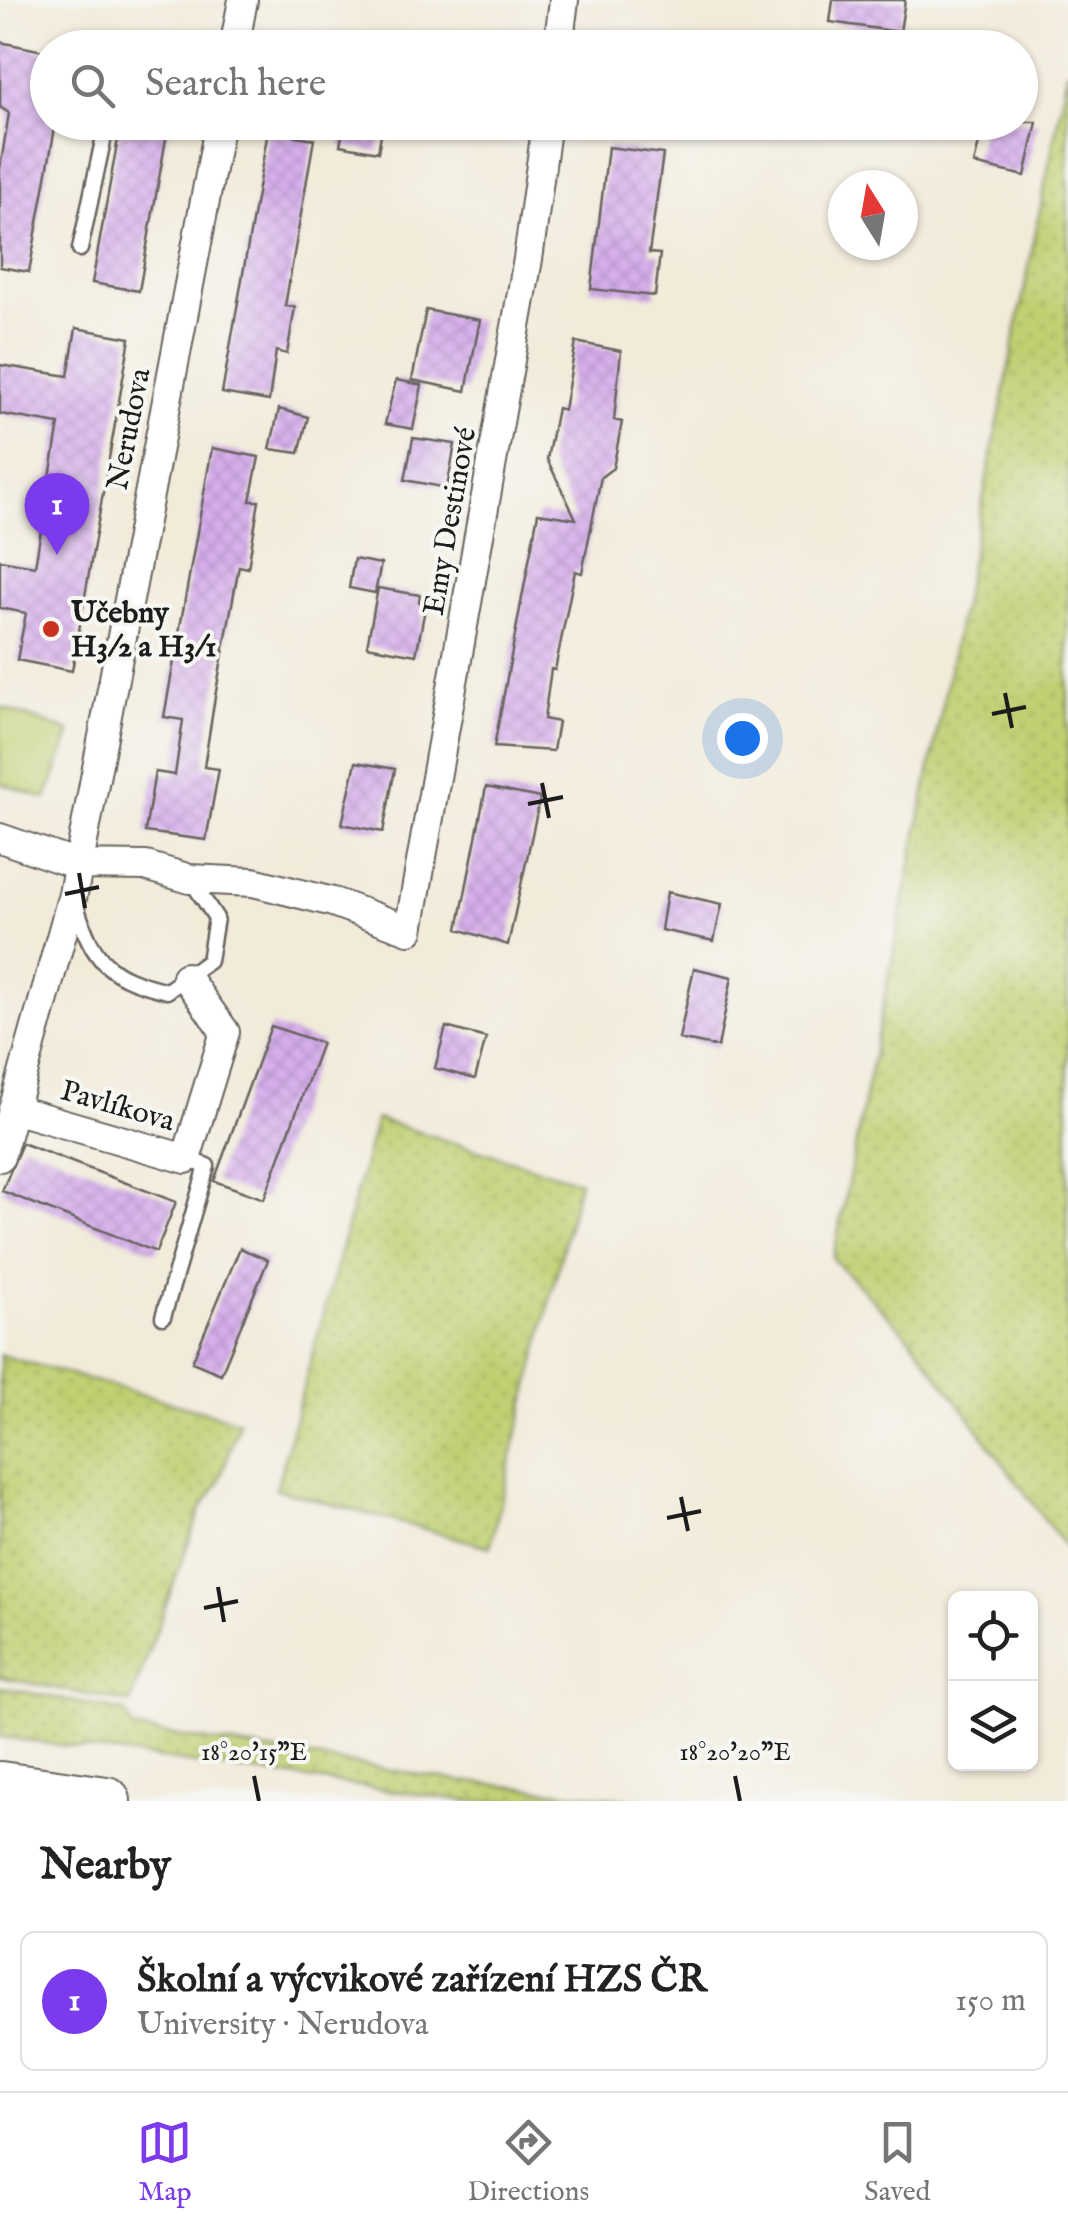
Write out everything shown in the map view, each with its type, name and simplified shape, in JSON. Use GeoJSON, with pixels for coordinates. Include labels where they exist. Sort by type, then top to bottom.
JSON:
{"type":"FeatureCollection","features":[{"type":"Feature","properties":{"kind":"highway"},"geometry":{"type":"LineString","coordinates":[[0,1786],[106,1801]]}},
{"type":"Feature","properties":{"kind":"street"},"geometry":{"type":"LineString","coordinates":[[237,30],[243,0]]}},
{"type":"Feature","properties":{"kind":"street"},"geometry":{"type":"LineString","coordinates":[[560,30],[564,0]]}},
{"type":"Feature","properties":{"kind":"street","name":"Nerudova"},"geometry":{"type":"LineString","coordinates":[[78,865],[217,140]]}},
{"type":"Feature","properties":{"kind":"street","name":"Emy Destinové"},"geometry":{"type":"LineString","coordinates":[[190,879],[254,882],[332,902],[409,930],[528,258],[544,140]]}},
{"type":"Feature","properties":{"kind":"street"},"geometry":{"type":"LineString","coordinates":[[0,838],[78,865],[146,866],[190,879]]}},
{"type":"Feature","properties":{"kind":"street","name":"Pavlíkova"},"geometry":{"type":"LineString","coordinates":[[0,1157],[78,865]]}},
{"type":"Feature","properties":{"kind":"street","name":"Pavlíkova"},"geometry":{"type":"LineString","coordinates":[[14,1109],[186,1159],[224,1032],[186,978]]}},
{"type":"Feature","properties":{"kind":"lane"},"geometry":{"type":"LineString","coordinates":[[80,249],[104,140]]}},
{"type":"Feature","properties":{"kind":"lane"},"geometry":{"type":"LineString","coordinates":[[73,894],[88,948],[123,980],[167,991],[210,961],[216,918],[190,879]]}},
{"type":"Feature","properties":{"kind":"lane"},"geometry":{"type":"LineString","coordinates":[[162,1317],[207,1166],[186,1159]]}},
{"type":"Feature","properties":{"kind":"green space"},"geometry":{"type":"Polygon","coordinates":[[[1068,68],[1068,1551],[912,1340],[833,1259],[1068,68]]]}},
{"type":"Feature","properties":{"kind":"green space"},"geometry":{"type":"Polygon","coordinates":[[[0,707],[71,732],[46,799],[0,783],[0,707]]]}},
{"type":"Feature","properties":{"kind":"green space"},"geometry":{"type":"Polygon","coordinates":[[[376,1119],[579,1181],[490,1547],[276,1489],[376,1119]]]}},
{"type":"Feature","properties":{"kind":"green space"},"geometry":{"type":"Polygon","coordinates":[[[0,1355],[239,1421],[219,1483],[201,1508],[130,1703],[0,1677],[0,1355]]]}},
{"type":"Feature","properties":{"kind":"green space"},"geometry":{"type":"Polygon","coordinates":[[[0,1687],[126,1712],[133,1729],[460,1781],[646,1801],[468,1801],[0,1737],[0,1687]]]}},
{"type":"Feature","properties":{"kind":"building"},"geometry":{"type":"Polygon","coordinates":[[[833,0],[905,0],[900,30],[830,22],[833,0]]]}},
{"type":"Feature","properties":{"kind":"building"},"geometry":{"type":"Polygon","coordinates":[[[0,42],[30,48],[30,140],[53,140],[29,272],[0,267],[0,169],[9,113],[0,107],[0,42]]]}},
{"type":"Feature","properties":{"kind":"building"},"geometry":{"type":"Polygon","coordinates":[[[118,140],[166,140],[139,291],[92,283],[118,140]]]}},
{"type":"Feature","properties":{"kind":"building"},"geometry":{"type":"Polygon","coordinates":[[[266,140],[314,140],[285,306],[295,307],[287,354],[276,351],[269,401],[222,393],[266,140]]]}},
{"type":"Feature","properties":{"kind":"building"},"geometry":{"type":"Polygon","coordinates":[[[341,140],[380,140],[378,152],[340,145],[341,140]]]}},
{"type":"Feature","properties":{"kind":"building"},"geometry":{"type":"Polygon","coordinates":[[[980,140],[1033,140],[1025,176],[974,164],[980,140]]]}},
{"type":"Feature","properties":{"kind":"building"},"geometry":{"type":"Polygon","coordinates":[[[608,147],[663,154],[649,253],[660,254],[655,296],[591,289],[608,147]]]}},
{"type":"Feature","properties":{"kind":"building"},"geometry":{"type":"Polygon","coordinates":[[[426,310],[480,320],[466,391],[412,380],[426,310]]]}},
{"type":"Feature","properties":{"kind":"building"},"geometry":{"type":"Polygon","coordinates":[[[76,328],[130,338],[72,671],[17,660],[26,613],[0,608],[0,560],[35,566],[59,424],[0,414],[0,365],[68,376],[76,328]]]}},
{"type":"Feature","properties":{"kind":"building"},"geometry":{"type":"Polygon","coordinates":[[[576,342],[621,351],[614,420],[622,422],[613,468],[601,477],[582,573],[575,571],[555,670],[551,669],[544,719],[558,722],[553,751],[494,747],[538,513],[576,519],[547,459],[557,408],[564,410],[576,342]]]}},
{"type":"Feature","properties":{"kind":"building"},"geometry":{"type":"Polygon","coordinates":[[[396,380],[422,385],[413,429],[385,424],[396,380]]]}},
{"type":"Feature","properties":{"kind":"building"},"geometry":{"type":"Polygon","coordinates":[[[279,409],[308,417],[299,453],[270,449],[279,409]]]}},
{"type":"Feature","properties":{"kind":"building"},"geometry":{"type":"Polygon","coordinates":[[[413,438],[455,444],[447,488],[405,480],[413,438]]]}},
{"type":"Feature","properties":{"kind":"building"},"geometry":{"type":"Polygon","coordinates":[[[212,448],[259,457],[250,501],[259,501],[248,568],[239,566],[204,767],[219,769],[206,840],[145,832],[155,772],[175,775],[183,720],[164,717],[212,448]]]}},
{"type":"Feature","properties":{"kind":"building"},"geometry":{"type":"Polygon","coordinates":[[[354,559],[381,564],[375,593],[349,588],[354,559]]]}},
{"type":"Feature","properties":{"kind":"building"},"geometry":{"type":"Polygon","coordinates":[[[378,588],[420,595],[419,602],[426,604],[416,655],[367,646],[378,588]]]}},
{"type":"Feature","properties":{"kind":"building"},"geometry":{"type":"Polygon","coordinates":[[[356,762],[395,769],[383,832],[342,824],[356,762]]]}},
{"type":"Feature","properties":{"kind":"building"},"geometry":{"type":"Polygon","coordinates":[[[486,787],[540,798],[508,945],[458,929],[486,787]]]}},
{"type":"Feature","properties":{"kind":"building"},"geometry":{"type":"Polygon","coordinates":[[[667,892],[722,904],[714,941],[661,930],[667,892]]]}},
{"type":"Feature","properties":{"kind":"building"},"geometry":{"type":"Polygon","coordinates":[[[694,968],[732,977],[718,1047],[679,1039],[694,968]]]}},
{"type":"Feature","properties":{"kind":"building"},"geometry":{"type":"Polygon","coordinates":[[[271,1026],[322,1043],[264,1199],[214,1181],[271,1026]]]}},
{"type":"Feature","properties":{"kind":"building"},"geometry":{"type":"Polygon","coordinates":[[[446,1027],[486,1038],[475,1079],[435,1068],[446,1027]]]}},
{"type":"Feature","properties":{"kind":"building"},"geometry":{"type":"Polygon","coordinates":[[[22,1143],[176,1202],[156,1252],[2,1191],[22,1143]]]}},
{"type":"Feature","properties":{"kind":"building"},"geometry":{"type":"Polygon","coordinates":[[[240,1248],[268,1260],[221,1374],[192,1362],[240,1248]]]}},
{"type":"Feature","properties":{"kind":"place","name":"Školní a výcvikové zařízení HZS ČR"},"geometry":{"type":"Point","coordinates":[57,555]}},
{"type":"Feature","properties":{"kind":"place","name":"Učebny H3/2 a H3/1"},"geometry":{"type":"Point","coordinates":[51,629]}}]}
